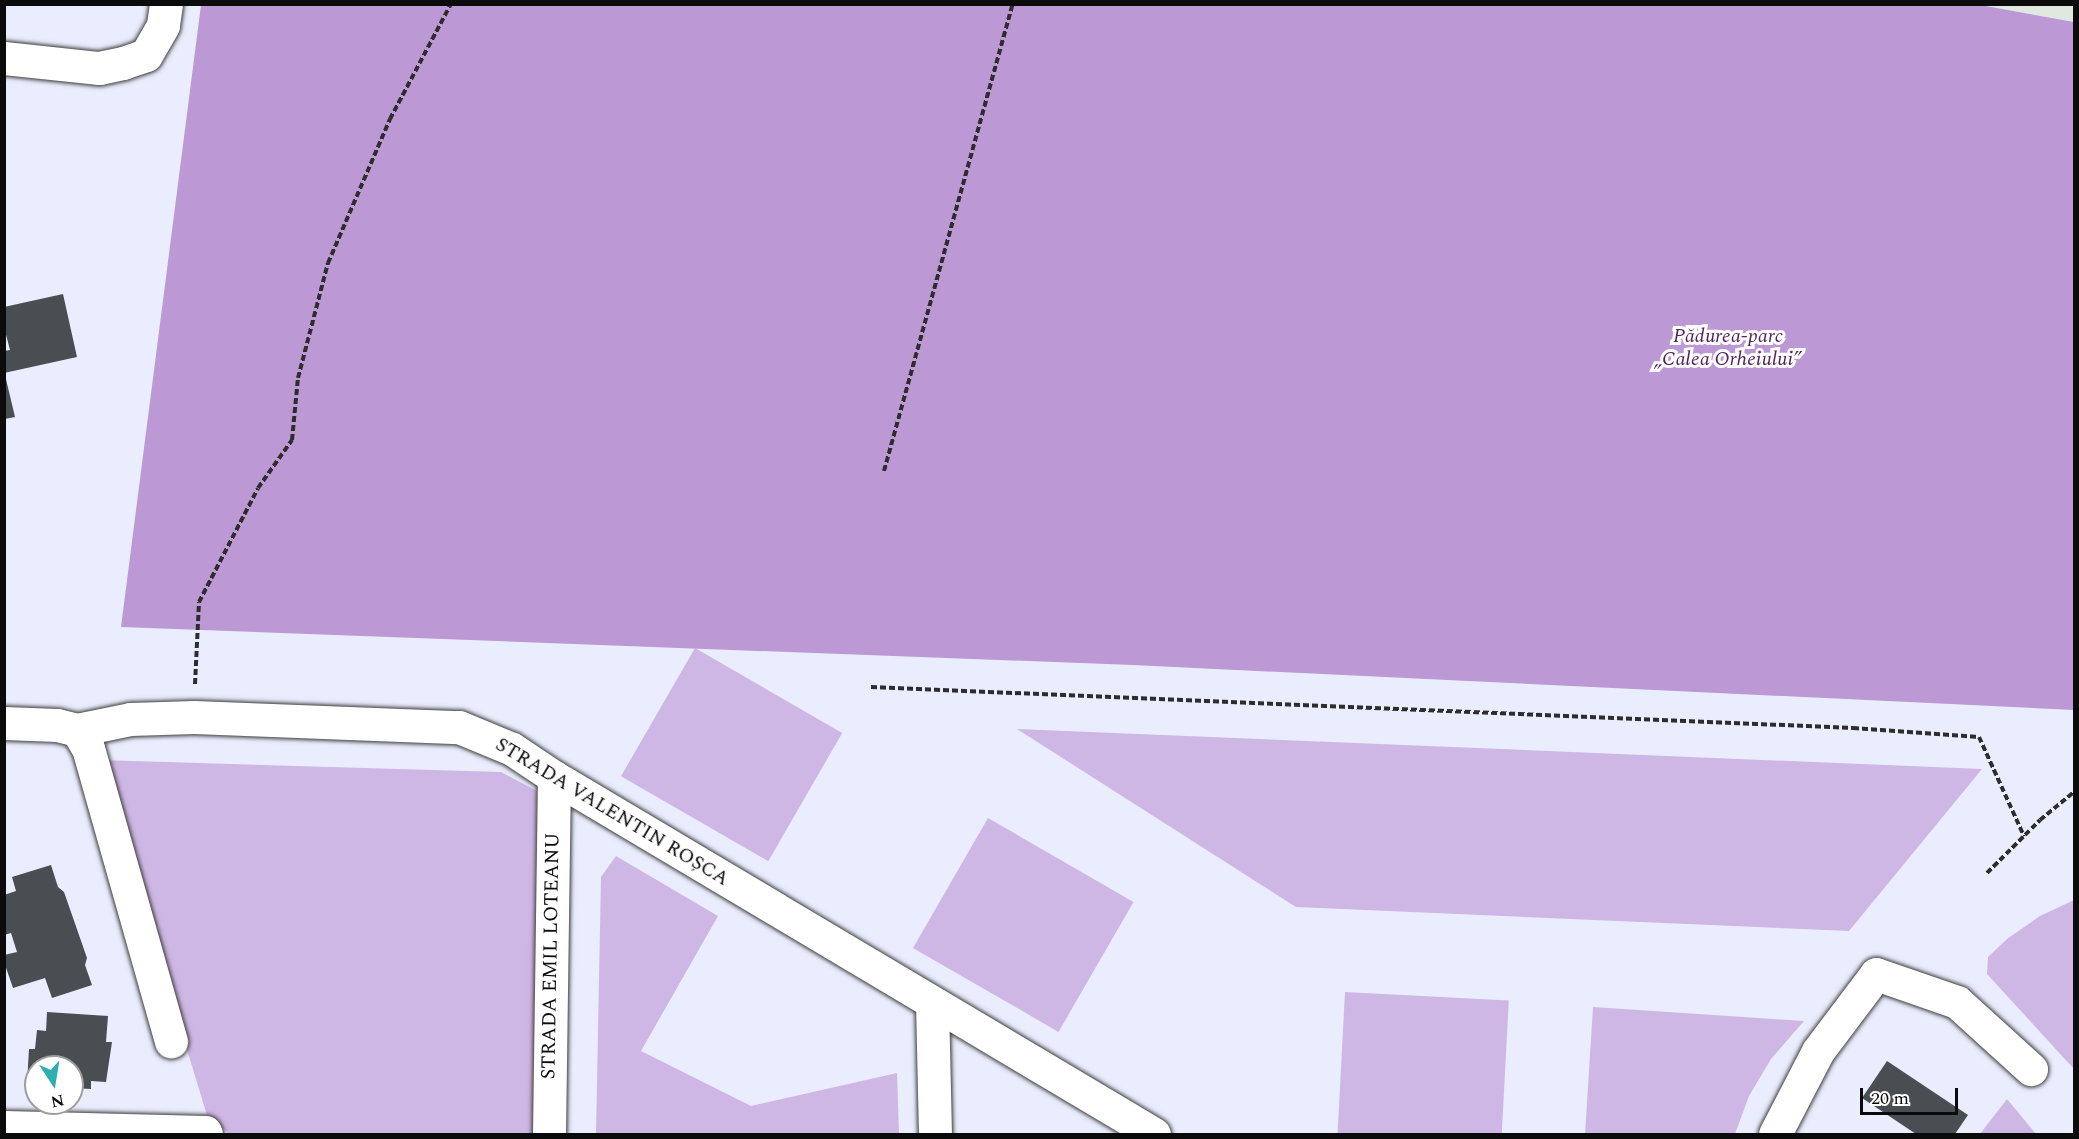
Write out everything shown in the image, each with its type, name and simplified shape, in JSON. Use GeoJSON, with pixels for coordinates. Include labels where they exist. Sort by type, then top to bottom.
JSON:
{"type":"FeatureCollection","features":[{"type":"Feature","properties":{"kind":"street"},"geometry":{"type":"LineString","coordinates":[[4,58],[99,68],[123,63],[146,55],[163,25],[166,4]]}},
{"type":"Feature","properties":{"kind":"street","name":"STRADA VALENTIN ROȘCA"},"geometry":{"type":"LineString","coordinates":[[4,723],[57,725],[77,730],[130,719],[194,717],[459,727],[512,748],[554,777],[1154,1134]]}},
{"type":"Feature","properties":{"kind":"street"},"geometry":{"type":"LineString","coordinates":[[77,730],[88,748],[171,1042]]}},
{"type":"Feature","properties":{"kind":"street","name":"STRADA EMIL LOTEANU"},"geometry":{"type":"LineString","coordinates":[[549,1134],[554,777]]}},
{"type":"Feature","properties":{"kind":"street"},"geometry":{"type":"LineString","coordinates":[[1775,1134],[1818,1051],[1876,974],[1957,1002],[2031,1069]]}},
{"type":"Feature","properties":{"kind":"street"},"geometry":{"type":"LineString","coordinates":[[932,1003],[934,1134]]}},
{"type":"Feature","properties":{"kind":"street"},"geometry":{"type":"LineString","coordinates":[[4,1127],[205,1133]]}},
{"type":"Feature","properties":{"kind":"path"},"geometry":{"type":"LineString","coordinates":[[194,717],[199,602],[258,488],[292,440],[298,378],[328,263],[390,119],[451,4]]}},
{"type":"Feature","properties":{"kind":"path"},"geometry":{"type":"LineString","coordinates":[[884,471],[1013,4]]}},
{"type":"Feature","properties":{"kind":"path"},"geometry":{"type":"LineString","coordinates":[[871,687],[1853,728],[1979,737],[2024,836]]}},
{"type":"Feature","properties":{"kind":"path"},"geometry":{"type":"LineString","coordinates":[[1987,873],[2024,836],[2074,792]]}},
{"type":"Feature","properties":{"kind":"shaded area"},"geometry":{"type":"Polygon","coordinates":[[[1980,5],[2074,5],[2074,22],[1980,5]]]}},
{"type":"Feature","properties":{"kind":"shaded area"},"geometry":{"type":"Polygon","coordinates":[[[695,648],[842,733],[768,861],[621,776],[695,648]]]}},
{"type":"Feature","properties":{"kind":"shaded area"},"geometry":{"type":"Polygon","coordinates":[[[1017,729],[1982,769],[1849,931],[1296,907],[1017,729]]]}},
{"type":"Feature","properties":{"kind":"shaded area"},"geometry":{"type":"Polygon","coordinates":[[[99,760],[501,772],[537,791],[536,1134],[229,1134],[209,1122],[99,760]]]}},
{"type":"Feature","properties":{"kind":"shaded area"},"geometry":{"type":"Polygon","coordinates":[[[988,818],[1133,902],[1058,1032],[913,948],[988,818]]]}},
{"type":"Feature","properties":{"kind":"shaded area"},"geometry":{"type":"Polygon","coordinates":[[[616,856],[718,916],[641,1051],[751,1106],[897,1073],[899,1134],[596,1134],[601,877],[616,856]]]}},
{"type":"Feature","properties":{"kind":"shaded area"},"geometry":{"type":"Polygon","coordinates":[[[2074,900],[2074,1069],[1987,974],[1988,957],[2007,939],[2040,916],[2074,900]]]}},
{"type":"Feature","properties":{"kind":"shaded area"},"geometry":{"type":"Polygon","coordinates":[[[1345,992],[1509,1001],[1502,1134],[1338,1134],[1345,992]]]}},
{"type":"Feature","properties":{"kind":"shaded area"},"geometry":{"type":"Polygon","coordinates":[[[1593,1007],[1804,1021],[1771,1059],[1749,1096],[1735,1134],[1585,1134],[1593,1007]]]}},
{"type":"Feature","properties":{"kind":"shaded area"},"geometry":{"type":"Polygon","coordinates":[[[2007,1099],[2036,1134],[1980,1134],[2007,1099]]]}},
{"type":"Feature","properties":{"kind":"green space","name":"Pădurea-parc „Calea Orheiului”"},"geometry":{"type":"Polygon","coordinates":[[[201,5],[1980,5],[2074,22],[2074,710],[1133,665],[121,627],[201,5]]]}},
{"type":"Feature","properties":{"kind":"building"},"geometry":{"type":"Polygon","coordinates":[[[63,294],[77,357],[4,373],[4,351],[10,350],[4,327],[4,307],[63,294]]]}},
{"type":"Feature","properties":{"kind":"building"},"geometry":{"type":"Polygon","coordinates":[[[5,375],[15,417],[5,419],[5,375]]]}},
{"type":"Feature","properties":{"kind":"building"},"geometry":{"type":"Polygon","coordinates":[[[51,865],[58,887],[64,892],[87,958],[85,965],[92,985],[52,998],[45,978],[13,988],[4,962],[4,955],[17,952],[11,933],[4,935],[4,895],[16,891],[12,877],[51,865]]]}},
{"type":"Feature","properties":{"kind":"building"},"geometry":{"type":"Polygon","coordinates":[[[47,1012],[108,1016],[106,1042],[112,1042],[106,1082],[91,1081],[91,1089],[84,1089],[84,1055],[29,1055],[29,1049],[35,1049],[37,1030],[46,1031],[47,1012]]]}},
{"type":"Feature","properties":{"kind":"building"},"geometry":{"type":"Polygon","coordinates":[[[1887,1061],[1968,1115],[1955,1134],[1916,1134],[1862,1098],[1887,1061]]]}}]}
